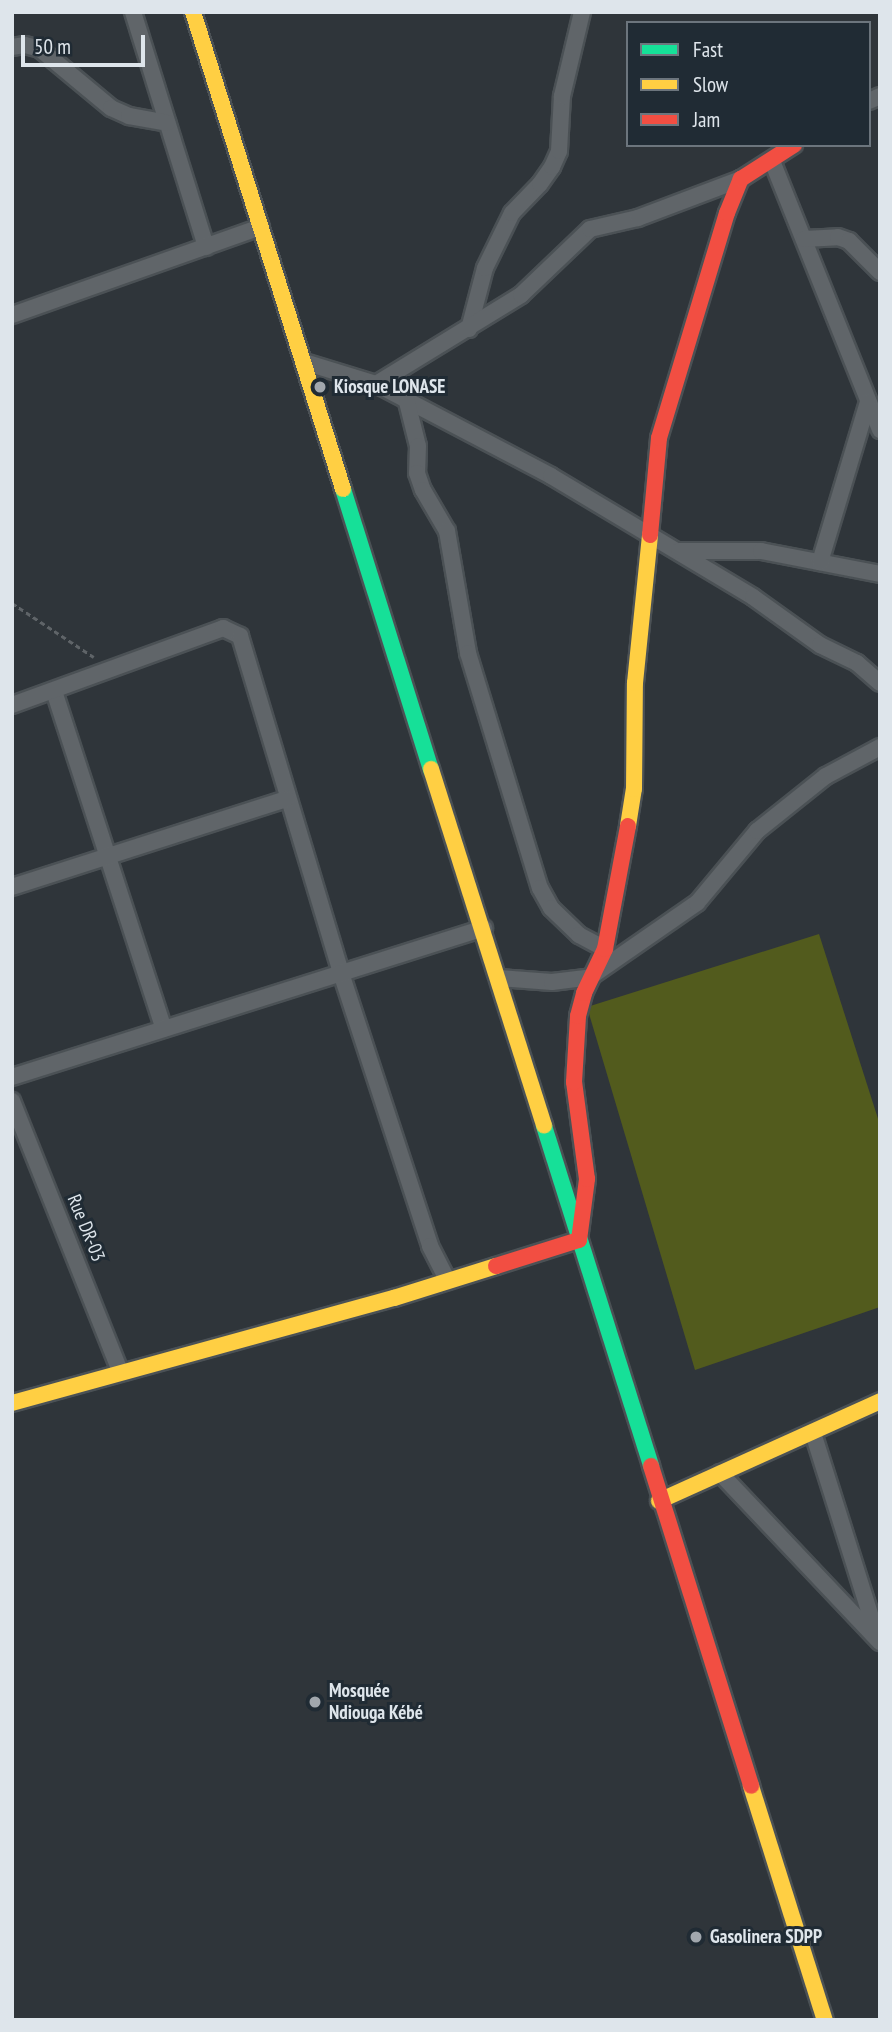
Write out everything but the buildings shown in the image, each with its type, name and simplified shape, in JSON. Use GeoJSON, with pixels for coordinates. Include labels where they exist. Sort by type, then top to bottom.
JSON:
{"type":"FeatureCollection","features":[{"type":"Feature","properties":{"kind":"main road"},"geometry":{"type":"LineString","coordinates":[[193,12],[484,928],[659,1501],[825,2020]]}},
{"type":"Feature","properties":{"kind":"main road"},"geometry":{"type":"LineString","coordinates":[[579,1240],[587,1180],[574,1082],[578,1016],[590,976],[605,949],[616,903],[635,789],[635,683],[652,534],[659,438],[727,213],[741,179],[791,147]]}},
{"type":"Feature","properties":{"kind":"main road"},"geometry":{"type":"LineString","coordinates":[[12,1403],[448,1281],[579,1240]]}},
{"type":"Feature","properties":{"kind":"main road"},"geometry":{"type":"LineString","coordinates":[[659,1501],[880,1401]]}},
{"type":"Feature","properties":{"kind":"street"},"geometry":{"type":"LineString","coordinates":[[133,12],[206,247]]}},
{"type":"Feature","properties":{"kind":"street"},"geometry":{"type":"LineString","coordinates":[[469,329],[485,268],[512,213],[540,184],[558,151],[562,96],[582,12]]}},
{"type":"Feature","properties":{"kind":"street"},"geometry":{"type":"LineString","coordinates":[[12,47],[25,45],[40,49],[111,108],[129,116],[167,123]]}},
{"type":"Feature","properties":{"kind":"street"},"geometry":{"type":"LineString","coordinates":[[772,161],[880,430]]}},
{"type":"Feature","properties":{"kind":"street"},"geometry":{"type":"LineString","coordinates":[[376,384],[521,295],[590,229],[638,218],[741,179]]}},
{"type":"Feature","properties":{"kind":"street"},"geometry":{"type":"LineString","coordinates":[[12,315],[261,227]]}},
{"type":"Feature","properties":{"kind":"street"},"geometry":{"type":"LineString","coordinates":[[804,239],[838,237],[849,241],[880,272]]}},
{"type":"Feature","properties":{"kind":"street"},"geometry":{"type":"LineString","coordinates":[[304,362],[376,384],[551,476],[652,534],[753,597],[820,645],[857,663],[880,683]]}},
{"type":"Feature","properties":{"kind":"street"},"geometry":{"type":"LineString","coordinates":[[407,402],[418,446],[417,473],[423,490],[447,531],[468,653],[540,888],[551,908],[579,935],[605,949]]}},
{"type":"Feature","properties":{"kind":"street"},"geometry":{"type":"LineString","coordinates":[[820,562],[868,402]]}},
{"type":"Feature","properties":{"kind":"street"},"geometry":{"type":"LineString","coordinates":[[679,551],[761,551],[880,574]]}},
{"type":"Feature","properties":{"kind":"street"},"geometry":{"type":"LineString","coordinates":[[12,705],[223,628],[240,636],[286,799],[341,973],[430,1246],[448,1281]]}},
{"type":"Feature","properties":{"kind":"street"},"geometry":{"type":"LineString","coordinates":[[54,691],[164,1029]]}},
{"type":"Feature","properties":{"kind":"street"},"geometry":{"type":"LineString","coordinates":[[499,978],[552,982],[590,976],[698,903],[757,831],[796,799],[826,776],[880,747]]}},
{"type":"Feature","properties":{"kind":"street"},"geometry":{"type":"LineString","coordinates":[[12,887],[286,799]]}},
{"type":"Feature","properties":{"kind":"street"},"geometry":{"type":"LineString","coordinates":[[12,1077],[484,928]]}},
{"type":"Feature","properties":{"kind":"street","name":"Rue DR-03"},"geometry":{"type":"LineString","coordinates":[[12,1101],[120,1371]]}},
{"type":"Feature","properties":{"kind":"street"},"geometry":{"type":"LineString","coordinates":[[813,1433],[875,1631]]}},
{"type":"Feature","properties":{"kind":"street"},"geometry":{"type":"LineString","coordinates":[[720,1473],[875,1631]]}},
{"type":"Feature","properties":{"kind":"path"},"geometry":{"type":"LineString","coordinates":[[12,603],[112,669]]}},
{"type":"Feature","properties":{"kind":"green space"},"geometry":{"type":"Polygon","coordinates":[[[819,934],[880,1125],[880,1307],[695,1370],[587,1007],[819,934]]]}},
{"type":"Feature","properties":{"kind":"traffic: fast"},"geometry":{"type":"LineString","coordinates":[[343,489],[431,769]]}},
{"type":"Feature","properties":{"kind":"traffic: fast"},"geometry":{"type":"LineString","coordinates":[[544,1126],[651,1466]]}},
{"type":"Feature","properties":{"kind":"traffic: slow"},"geometry":{"type":"LineString","coordinates":[[193,12],[343,489]]}},
{"type":"Feature","properties":{"kind":"traffic: slow"},"geometry":{"type":"LineString","coordinates":[[628,826],[634,789],[635,683],[650,535]]}},
{"type":"Feature","properties":{"kind":"traffic: slow"},"geometry":{"type":"LineString","coordinates":[[431,769],[544,1126]]}},
{"type":"Feature","properties":{"kind":"traffic: slow"},"geometry":{"type":"LineString","coordinates":[[12,1403],[394,1298],[496,1266]]}},
{"type":"Feature","properties":{"kind":"traffic: slow"},"geometry":{"type":"LineString","coordinates":[[659,1501],[880,1401]]}},
{"type":"Feature","properties":{"kind":"traffic: slow"},"geometry":{"type":"LineString","coordinates":[[751,1786],[825,2020]]}},
{"type":"Feature","properties":{"kind":"traffic: jam"},"geometry":{"type":"LineString","coordinates":[[650,535],[659,438],[727,213],[741,179],[791,147]]}},
{"type":"Feature","properties":{"kind":"traffic: jam"},"geometry":{"type":"LineString","coordinates":[[496,1266],[579,1240],[587,1179],[574,1082],[578,1016],[584,993],[605,949],[628,826]]}},
{"type":"Feature","properties":{"kind":"traffic: jam"},"geometry":{"type":"LineString","coordinates":[[651,1466],[751,1786]]}},
{"type":"Feature","properties":{"kind":"place","name":"Kiosque LONASE"},"geometry":{"type":"Point","coordinates":[320,387]}},
{"type":"Feature","properties":{"kind":"place","name":"Mosquée Ndiouga Kébé"},"geometry":{"type":"Point","coordinates":[315,1702]}},
{"type":"Feature","properties":{"kind":"place","name":"Gasolinera SDPP"},"geometry":{"type":"Point","coordinates":[696,1937]}}]}
